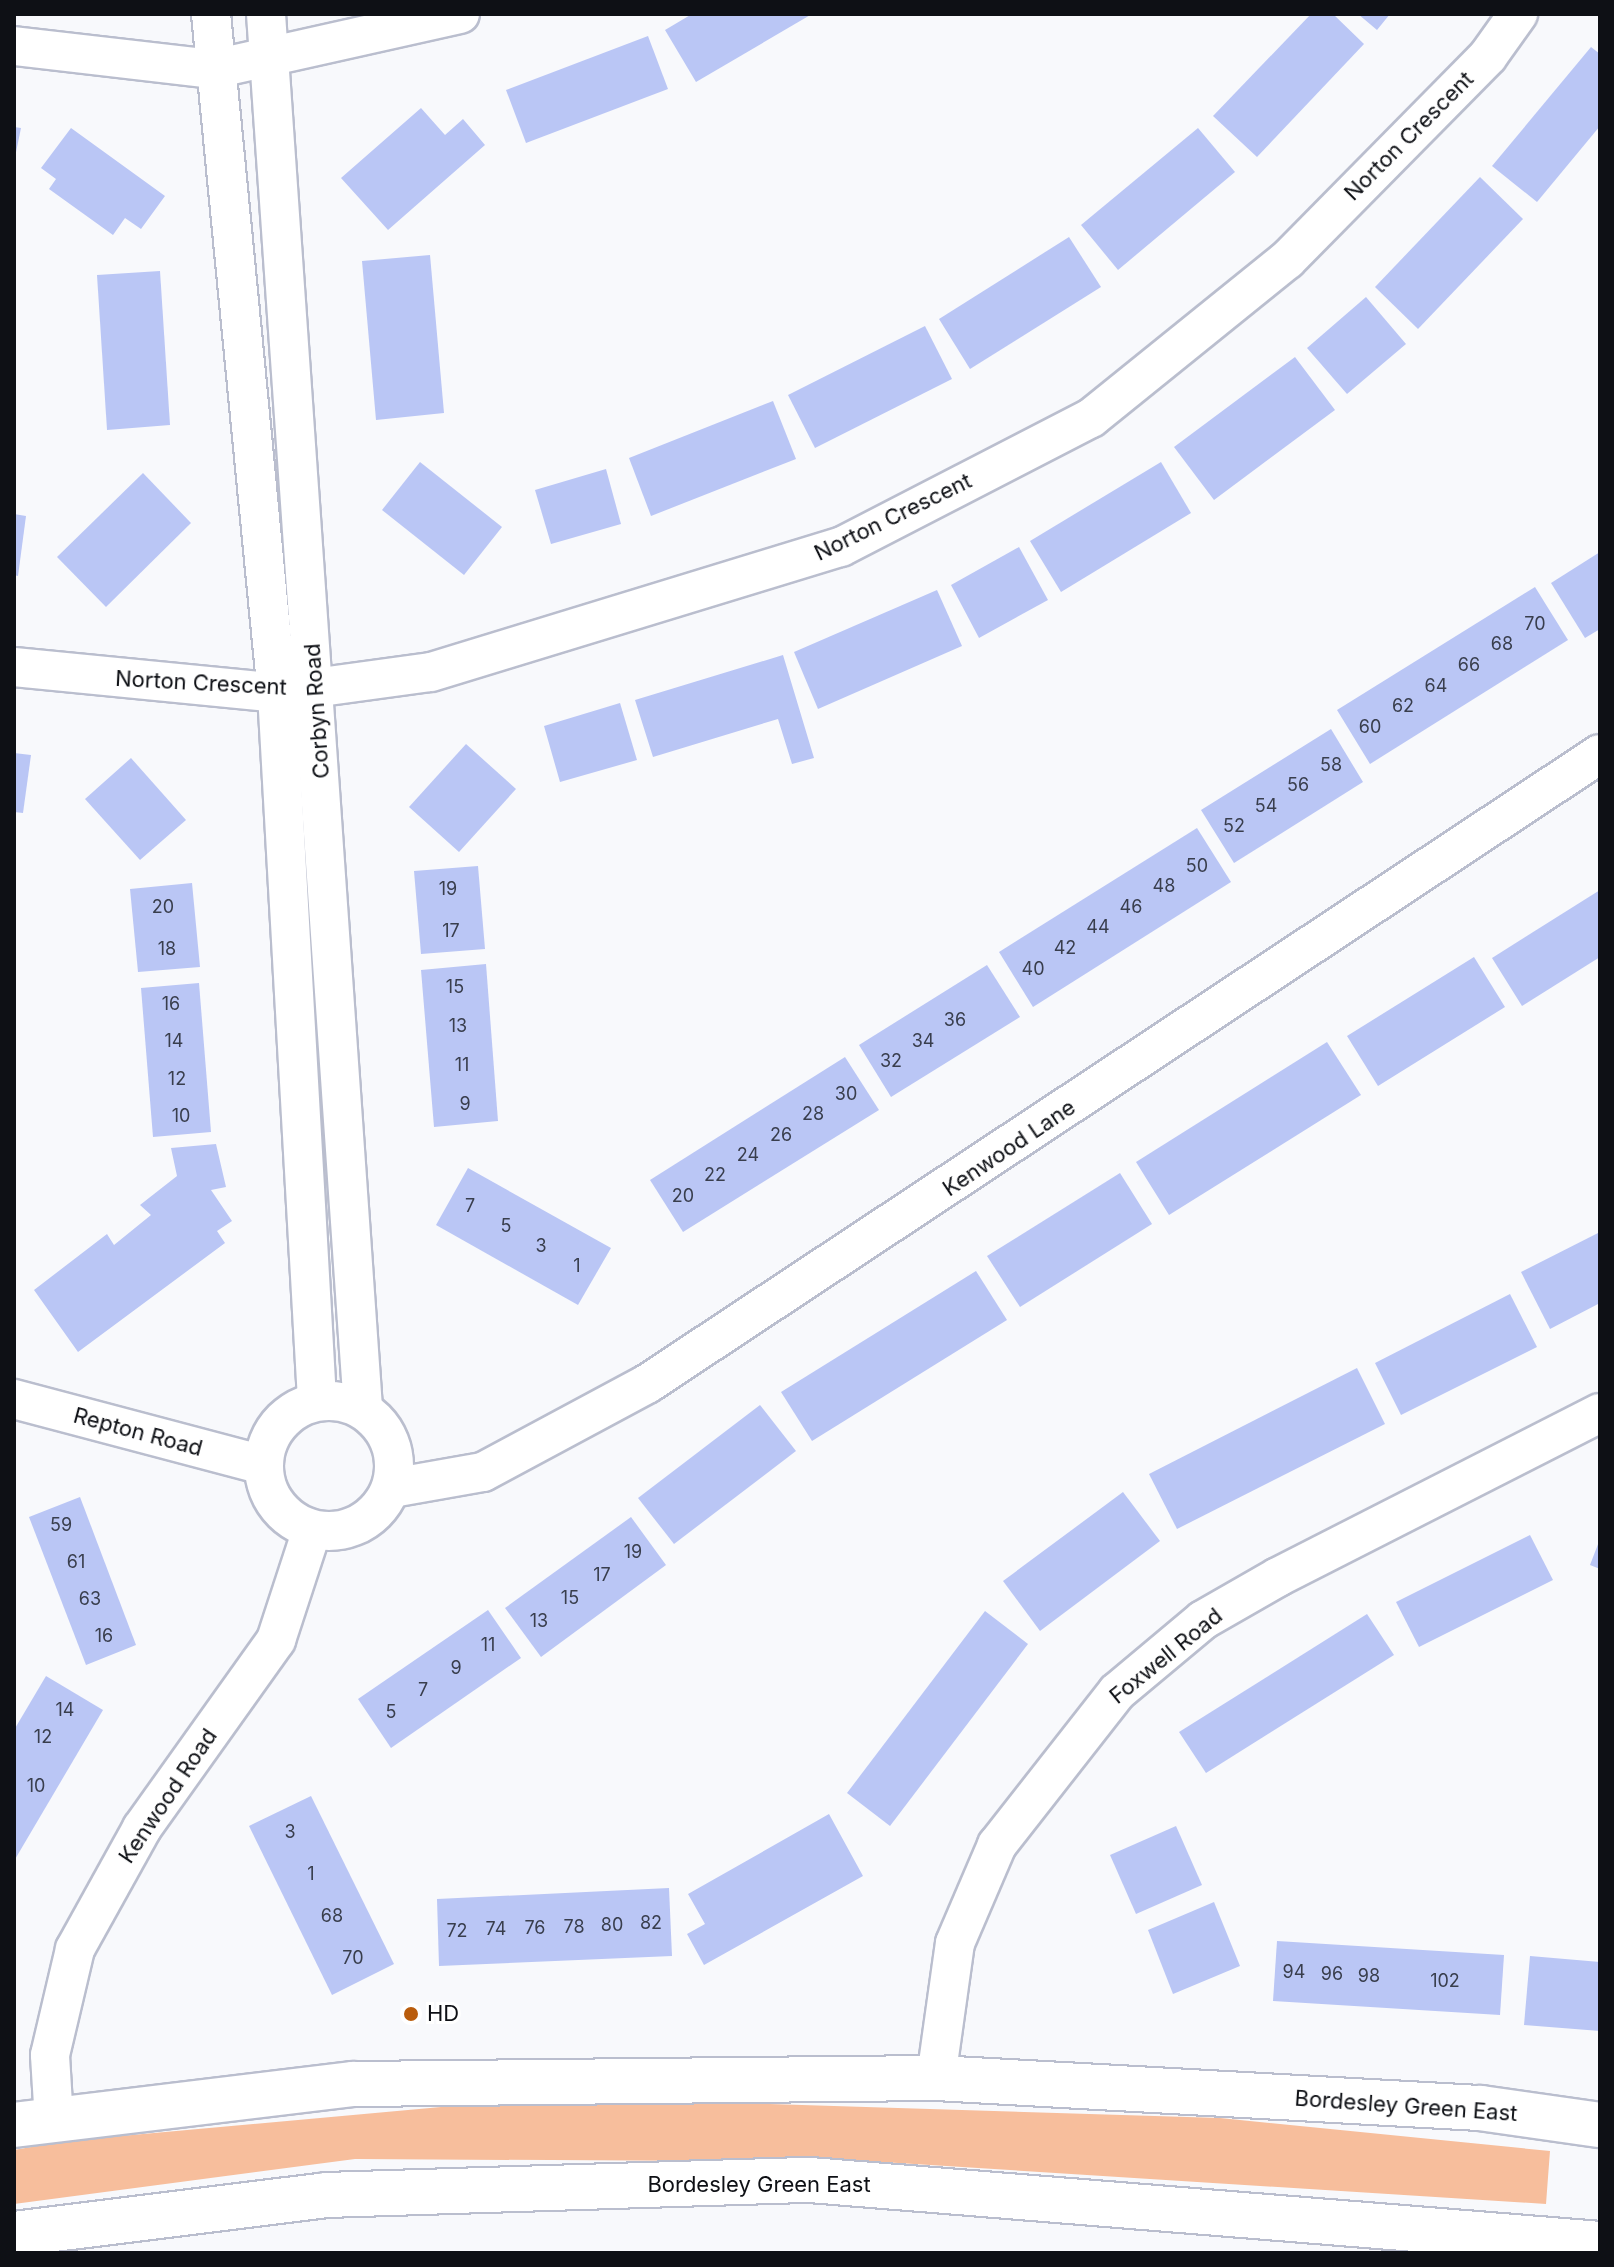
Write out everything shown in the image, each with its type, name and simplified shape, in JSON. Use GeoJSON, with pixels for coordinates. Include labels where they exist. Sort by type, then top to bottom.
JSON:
{"type":"FeatureCollection","features":[{"type":"Feature","properties":{"kind":"main road","name":"Bordesley Green East"},"geometry":{"type":"LineString","coordinates":[[34,2123],[353,2084],[936,2078],[1480,2108],[1600,2125]]}},
{"type":"Feature","properties":{"kind":"main road","name":"Bordesley Green East"},"geometry":{"type":"LineString","coordinates":[[14,2234],[326,2195],[810,2180],[1600,2244]]}},
{"type":"Feature","properties":{"kind":"street","name":"Corbyn Road"},"geometry":{"type":"LineString","coordinates":[[211,14],[277,693],[317,1400]]}},
{"type":"Feature","properties":{"kind":"street","name":"Corbyn Road"},"geometry":{"type":"LineString","coordinates":[[266,14],[267,62],[316,686],[363,1408]]}},
{"type":"Feature","properties":{"kind":"street"},"geometry":{"type":"LineString","coordinates":[[14,46],[214,69],[267,62],[460,14]]}},
{"type":"Feature","properties":{"kind":"street","name":"Norton Crescent"},"geometry":{"type":"LineString","coordinates":[[14,667],[277,693],[431,672],[841,547],[1091,418],[1287,260],[1488,56],[1518,14]]}},
{"type":"Feature","properties":{"kind":"street","name":"Kenwood Lane"},"geometry":{"type":"LineString","coordinates":[[392,1488],[483,1472],[647,1384],[1600,754]]}},
{"type":"Feature","properties":{"kind":"street","name":"Repton Road"},"geometry":{"type":"LineString","coordinates":[[14,1399],[263,1465]]}},
{"type":"Feature","properties":{"kind":"street"},"geometry":{"type":"LineString","coordinates":[[317,1400],[363,1408],[390,1436],[392,1488],[376,1513],[347,1530],[312,1530],[281,1512],[263,1465],[283,1418],[317,1400]]}},
{"type":"Feature","properties":{"kind":"street","name":"Foxwell Road"},"geometry":{"type":"LineString","coordinates":[[936,2078],[955,1943],[997,1845],[1117,1692],[1203,1620],[1253,1591],[1600,1413]]}},
{"type":"Feature","properties":{"kind":"street","name":"Kenwood Road"},"geometry":{"type":"LineString","coordinates":[[34,2123],[75,1949],[142,1828],[276,1640],[312,1530]]}},
{"type":"Feature","properties":{"kind":"shaded area"},"geometry":{"type":"Polygon","coordinates":[[[672,2101],[1220,2118],[1550,2151],[1546,2204],[882,2162],[355,2159],[14,2204],[14,2150],[66,2141],[485,2103],[672,2101]]]}},
{"type":"Feature","properties":{"kind":"building"},"geometry":{"type":"Polygon","coordinates":[[[692,14],[812,14],[696,82],[665,30],[692,14]]]}},
{"type":"Feature","properties":{"kind":"building"},"geometry":{"type":"Polygon","coordinates":[[[1311,14],[1333,14],[1364,44],[1257,157],[1213,116],[1311,14]]]}},
{"type":"Feature","properties":{"kind":"building"},"geometry":{"type":"Polygon","coordinates":[[[1358,14],[1390,14],[1377,30],[1358,14]]]}},
{"type":"Feature","properties":{"kind":"building"},"geometry":{"type":"Polygon","coordinates":[[[648,36],[668,89],[526,143],[506,90],[648,36]]]}},
{"type":"Feature","properties":{"kind":"building"},"geometry":{"type":"Polygon","coordinates":[[[1591,47],[1600,54],[1600,126],[1537,202],[1492,166],[1591,47]]]}},
{"type":"Feature","properties":{"kind":"building"},"geometry":{"type":"Polygon","coordinates":[[[421,108],[445,135],[463,119],[485,145],[388,230],[341,178],[421,108]]]}},
{"type":"Feature","properties":{"kind":"building"},"geometry":{"type":"Polygon","coordinates":[[[14,127],[21,128],[15,157],[14,157],[14,127]]]}},
{"type":"Feature","properties":{"kind":"building"},"geometry":{"type":"Polygon","coordinates":[[[71,128],[165,196],[141,229],[125,218],[113,235],[49,189],[56,179],[41,168],[71,128]]]}},
{"type":"Feature","properties":{"kind":"building"},"geometry":{"type":"Polygon","coordinates":[[[1198,128],[1235,172],[1118,270],[1081,225],[1198,128]]]}},
{"type":"Feature","properties":{"kind":"building"},"geometry":{"type":"Polygon","coordinates":[[[1480,177],[1523,219],[1418,329],[1375,287],[1480,177]]]}},
{"type":"Feature","properties":{"kind":"building"},"geometry":{"type":"Polygon","coordinates":[[[1069,237],[1101,287],[970,369],[939,319],[1069,237]]]}},
{"type":"Feature","properties":{"kind":"building"},"geometry":{"type":"Polygon","coordinates":[[[430,255],[444,413],[376,420],[362,261],[430,255]]]}},
{"type":"Feature","properties":{"kind":"building"},"geometry":{"type":"Polygon","coordinates":[[[160,271],[170,425],[107,430],[97,275],[160,271]]]}},
{"type":"Feature","properties":{"kind":"building"},"geometry":{"type":"Polygon","coordinates":[[[1366,297],[1406,344],[1347,394],[1307,348],[1366,297]]]}},
{"type":"Feature","properties":{"kind":"building"},"geometry":{"type":"Polygon","coordinates":[[[925,326],[952,379],[815,448],[788,395],[925,326]]]}},
{"type":"Feature","properties":{"kind":"building"},"geometry":{"type":"Polygon","coordinates":[[[1295,357],[1335,410],[1214,500],[1174,447],[1295,357]]]}},
{"type":"Feature","properties":{"kind":"building"},"geometry":{"type":"Polygon","coordinates":[[[773,401],[796,459],[651,516],[629,458],[773,401]]]}},
{"type":"Feature","properties":{"kind":"building"},"geometry":{"type":"Polygon","coordinates":[[[420,462],[502,527],[464,575],[382,510],[420,462]]]}},
{"type":"Feature","properties":{"kind":"building"},"geometry":{"type":"Polygon","coordinates":[[[1161,462],[1191,513],[1061,592],[1030,541],[1161,462]]]}},
{"type":"Feature","properties":{"kind":"building"},"geometry":{"type":"Polygon","coordinates":[[[606,469],[621,524],[551,544],[535,490],[606,469]]]}},
{"type":"Feature","properties":{"kind":"building"},"geometry":{"type":"Polygon","coordinates":[[[143,473],[191,523],[106,607],[57,557],[143,473]]]}},
{"type":"Feature","properties":{"kind":"building"},"geometry":{"type":"Polygon","coordinates":[[[14,514],[26,516],[18,576],[14,575],[14,514]]]}},
{"type":"Feature","properties":{"kind":"building"},"geometry":{"type":"Polygon","coordinates":[[[1019,547],[1048,600],[979,638],[951,585],[1019,547]]]}},
{"type":"Feature","properties":{"kind":"building"},"geometry":{"type":"Polygon","coordinates":[[[1600,552],[1600,629],[1585,638],[1551,583],[1600,552]]]}},
{"type":"Feature","properties":{"kind":"building"},"geometry":{"type":"Polygon","coordinates":[[[1535,587],[1568,640],[1370,764],[1337,710],[1535,587]]]}},
{"type":"Feature","properties":{"kind":"building"},"geometry":{"type":"Polygon","coordinates":[[[937,590],[962,646],[818,709],[794,652],[937,590]]]}},
{"type":"Feature","properties":{"kind":"building"},"geometry":{"type":"Polygon","coordinates":[[[783,655],[814,758],[792,764],[778,719],[653,757],[635,700],[783,655]]]}},
{"type":"Feature","properties":{"kind":"building"},"geometry":{"type":"Polygon","coordinates":[[[620,703],[637,760],[560,782],[544,726],[620,703]]]}},
{"type":"Feature","properties":{"kind":"building"},"geometry":{"type":"Polygon","coordinates":[[[1331,729],[1363,782],[1234,863],[1201,810],[1331,729]]]}},
{"type":"Feature","properties":{"kind":"building"},"geometry":{"type":"Polygon","coordinates":[[[466,744],[516,789],[459,852],[409,807],[466,744]]]}},
{"type":"Feature","properties":{"kind":"building"},"geometry":{"type":"Polygon","coordinates":[[[14,753],[31,755],[23,813],[14,812],[14,753]]]}},
{"type":"Feature","properties":{"kind":"building"},"geometry":{"type":"Polygon","coordinates":[[[131,758],[186,820],[140,860],[85,799],[131,758]]]}},
{"type":"Feature","properties":{"kind":"building"},"geometry":{"type":"Polygon","coordinates":[[[1197,828],[1231,882],[1033,1007],[999,952],[1197,828]]]}},
{"type":"Feature","properties":{"kind":"building"},"geometry":{"type":"Polygon","coordinates":[[[478,866],[485,949],[421,954],[414,871],[478,866]]]}},
{"type":"Feature","properties":{"kind":"building"},"geometry":{"type":"Polygon","coordinates":[[[192,883],[200,967],[138,972],[130,889],[192,883]]]}},
{"type":"Feature","properties":{"kind":"building"},"geometry":{"type":"Polygon","coordinates":[[[1600,890],[1600,957],[1522,1006],[1492,958],[1600,890]]]}},
{"type":"Feature","properties":{"kind":"building"},"geometry":{"type":"Polygon","coordinates":[[[1474,957],[1505,1007],[1378,1086],[1347,1036],[1474,957]]]}},
{"type":"Feature","properties":{"kind":"building"},"geometry":{"type":"Polygon","coordinates":[[[486,964],[498,1121],[434,1127],[421,970],[486,964]]]}},
{"type":"Feature","properties":{"kind":"building"},"geometry":{"type":"Polygon","coordinates":[[[987,965],[1020,1017],[891,1097],[859,1045],[987,965]]]}},
{"type":"Feature","properties":{"kind":"building"},"geometry":{"type":"Polygon","coordinates":[[[199,983],[211,1132],[153,1137],[141,988],[199,983]]]}},
{"type":"Feature","properties":{"kind":"building"},"geometry":{"type":"Polygon","coordinates":[[[1327,1042],[1361,1095],[1169,1215],[1136,1162],[1327,1042]]]}},
{"type":"Feature","properties":{"kind":"building"},"geometry":{"type":"Polygon","coordinates":[[[845,1057],[879,1110],[683,1232],[650,1180],[845,1057]]]}},
{"type":"Feature","properties":{"kind":"building"},"geometry":{"type":"Polygon","coordinates":[[[216,1144],[226,1187],[211,1190],[232,1221],[217,1231],[225,1243],[78,1352],[34,1290],[107,1234],[114,1245],[151,1215],[140,1205],[177,1176],[171,1148],[216,1144]]]}},
{"type":"Feature","properties":{"kind":"building"},"geometry":{"type":"Polygon","coordinates":[[[468,1168],[611,1248],[578,1305],[436,1225],[468,1168]]]}},
{"type":"Feature","properties":{"kind":"building"},"geometry":{"type":"Polygon","coordinates":[[[1120,1173],[1152,1224],[1020,1307],[987,1256],[1120,1173]]]}},
{"type":"Feature","properties":{"kind":"building"},"geometry":{"type":"Polygon","coordinates":[[[1600,1232],[1600,1303],[1550,1329],[1521,1272],[1600,1232]]]}},
{"type":"Feature","properties":{"kind":"building"},"geometry":{"type":"Polygon","coordinates":[[[976,1271],[1007,1320],[812,1441],[781,1392],[976,1271]]]}},
{"type":"Feature","properties":{"kind":"building"},"geometry":{"type":"Polygon","coordinates":[[[1510,1294],[1537,1347],[1401,1415],[1375,1363],[1510,1294]]]}},
{"type":"Feature","properties":{"kind":"building"},"geometry":{"type":"Polygon","coordinates":[[[1357,1368],[1385,1424],[1177,1529],[1149,1474],[1357,1368]]]}},
{"type":"Feature","properties":{"kind":"building"},"geometry":{"type":"Polygon","coordinates":[[[760,1405],[796,1451],[674,1544],[638,1498],[760,1405]]]}},
{"type":"Feature","properties":{"kind":"building"},"geometry":{"type":"Polygon","coordinates":[[[1123,1492],[1160,1541],[1040,1631],[1003,1581],[1123,1492]]]}},
{"type":"Feature","properties":{"kind":"building"},"geometry":{"type":"Polygon","coordinates":[[[80,1497],[136,1645],[86,1665],[29,1517],[80,1497]]]}},
{"type":"Feature","properties":{"kind":"building"},"geometry":{"type":"Polygon","coordinates":[[[631,1517],[666,1565],[541,1657],[505,1608],[631,1517]]]}},
{"type":"Feature","properties":{"kind":"building"},"geometry":{"type":"Polygon","coordinates":[[[1530,1535],[1553,1580],[1419,1647],[1396,1602],[1530,1535]]]}},
{"type":"Feature","properties":{"kind":"building"},"geometry":{"type":"Polygon","coordinates":[[[1600,1539],[1600,1569],[1590,1565],[1600,1539]]]}},
{"type":"Feature","properties":{"kind":"building"},"geometry":{"type":"Polygon","coordinates":[[[488,1610],[521,1658],[391,1748],[358,1699],[488,1610]]]}},
{"type":"Feature","properties":{"kind":"building"},"geometry":{"type":"Polygon","coordinates":[[[985,1611],[1028,1644],[890,1826],[847,1793],[985,1611]]]}},
{"type":"Feature","properties":{"kind":"building"},"geometry":{"type":"Polygon","coordinates":[[[1367,1614],[1394,1655],[1206,1773],[1179,1732],[1367,1614]]]}},
{"type":"Feature","properties":{"kind":"building"},"geometry":{"type":"Polygon","coordinates":[[[46,1676],[103,1710],[14,1861],[14,1730],[46,1676]]]}},
{"type":"Feature","properties":{"kind":"building"},"geometry":{"type":"Polygon","coordinates":[[[311,1796],[394,1964],[332,1995],[249,1826],[311,1796]]]}},
{"type":"Feature","properties":{"kind":"building"},"geometry":{"type":"Polygon","coordinates":[[[829,1814],[863,1876],[704,1965],[687,1934],[705,1924],[688,1894],[829,1814]]]}},
{"type":"Feature","properties":{"kind":"building"},"geometry":{"type":"Polygon","coordinates":[[[1176,1826],[1202,1885],[1136,1914],[1110,1855],[1176,1826]]]}},
{"type":"Feature","properties":{"kind":"building"},"geometry":{"type":"Polygon","coordinates":[[[669,1888],[672,1956],[439,1966],[437,1899],[669,1888]]]}},
{"type":"Feature","properties":{"kind":"building"},"geometry":{"type":"Polygon","coordinates":[[[1214,1902],[1240,1966],[1173,1994],[1148,1930],[1214,1902]]]}},
{"type":"Feature","properties":{"kind":"building"},"geometry":{"type":"Polygon","coordinates":[[[1277,1941],[1504,1955],[1500,2015],[1273,2001],[1277,1941]]]}},
{"type":"Feature","properties":{"kind":"building"},"geometry":{"type":"Polygon","coordinates":[[[1530,1956],[1600,1962],[1600,2031],[1524,2025],[1530,1956]]]}},
{"type":"Feature","properties":{"kind":"place","name":"HD"},"geometry":{"type":"Point","coordinates":[411,2014]}}]}
